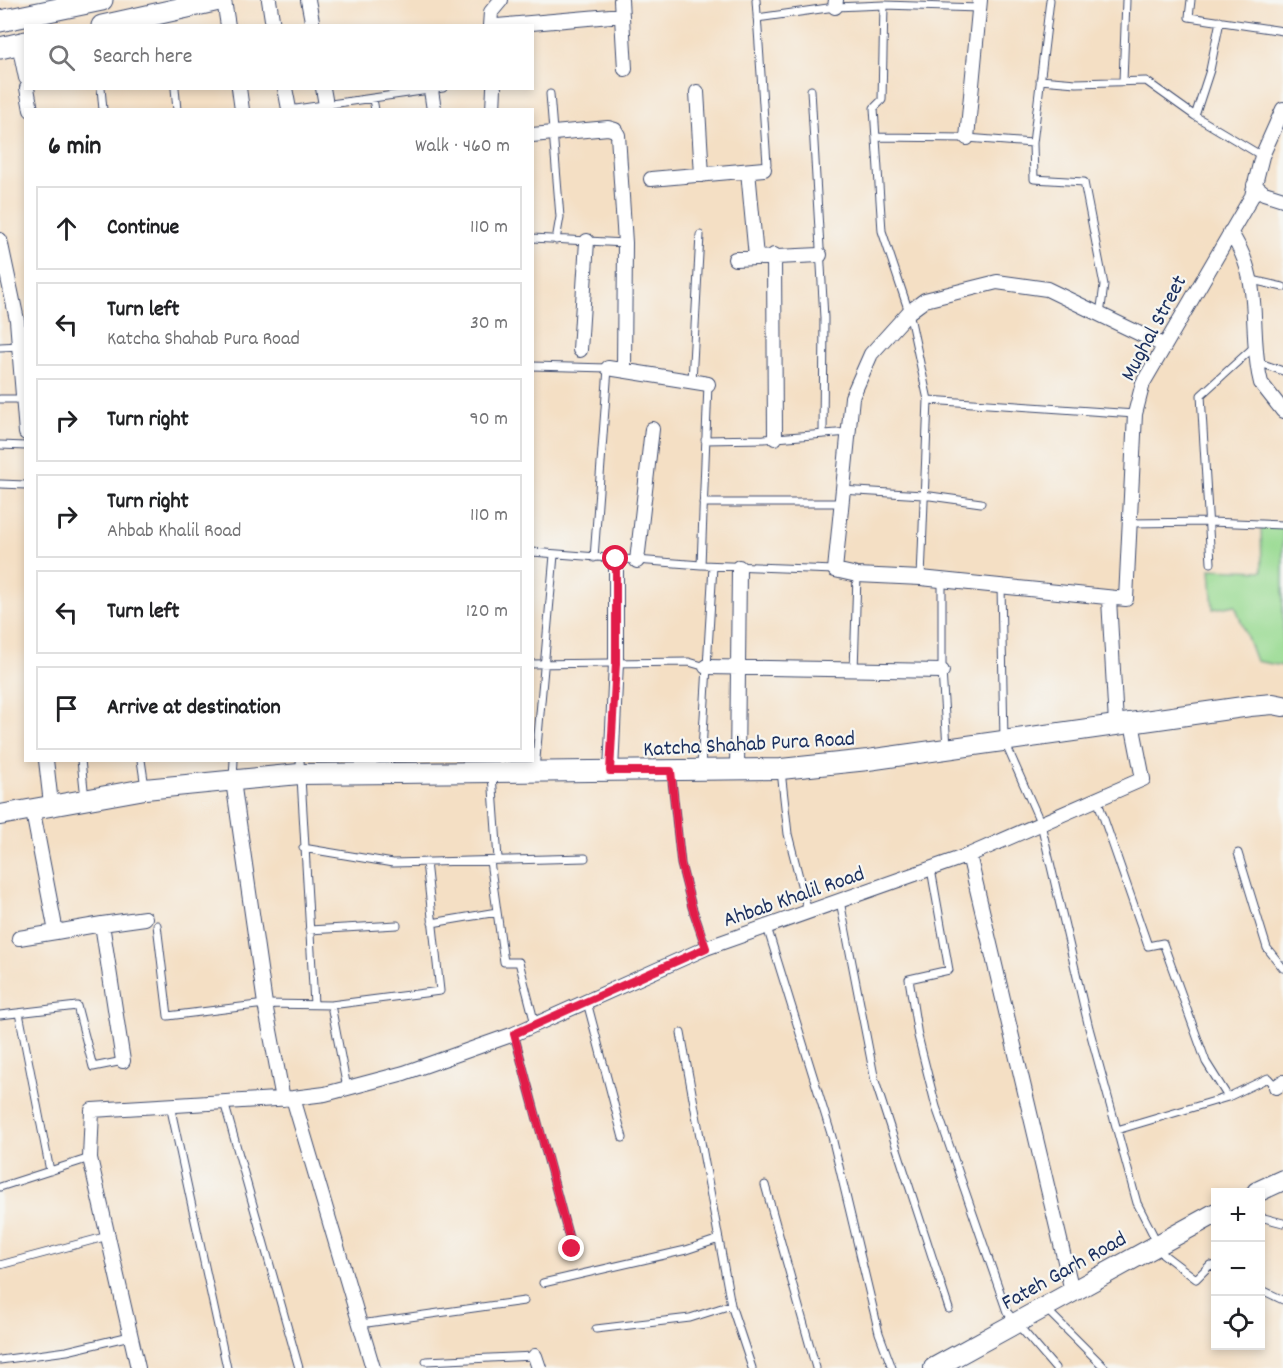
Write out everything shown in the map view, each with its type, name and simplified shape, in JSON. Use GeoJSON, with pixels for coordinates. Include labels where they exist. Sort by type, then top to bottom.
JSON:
{"type":"FeatureCollection","features":[{"type":"Feature","properties":{"kind":"main road"},"geometry":{"type":"LineString","coordinates":[[0,21],[102,0]]}},
{"type":"Feature","properties":{"kind":"main road"},"geometry":{"type":"LineString","coordinates":[[110,24],[198,2],[219,0]]}},
{"type":"Feature","properties":{"kind":"street"},"geometry":{"type":"LineString","coordinates":[[224,0],[228,24]]}},
{"type":"Feature","properties":{"kind":"street"},"geometry":{"type":"LineString","coordinates":[[269,0],[273,24]]}},
{"type":"Feature","properties":{"kind":"street"},"geometry":{"type":"LineString","coordinates":[[308,0],[313,24]]}},
{"type":"Feature","properties":{"kind":"street"},"geometry":{"type":"LineString","coordinates":[[490,24],[491,12],[501,0]]}},
{"type":"Feature","properties":{"kind":"street"},"geometry":{"type":"LineString","coordinates":[[621,0],[626,69]]}},
{"type":"Feature","properties":{"kind":"street"},"geometry":{"type":"LineString","coordinates":[[967,138],[980,4]]}},
{"type":"Feature","properties":{"kind":"street"},"geometry":{"type":"LineString","coordinates":[[520,24],[622,15]]}},
{"type":"Feature","properties":{"kind":"street"},"geometry":{"type":"LineString","coordinates":[[15,45],[24,72]]}},
{"type":"Feature","properties":{"kind":"street"},"geometry":{"type":"LineString","coordinates":[[27,90],[31,108]]}},
{"type":"Feature","properties":{"kind":"street"},"geometry":{"type":"LineString","coordinates":[[239,90],[242,108]]}},
{"type":"Feature","properties":{"kind":"street"},"geometry":{"type":"LineString","coordinates":[[285,90],[289,108]]}},
{"type":"Feature","properties":{"kind":"street"},"geometry":{"type":"LineString","coordinates":[[323,90],[326,105]]}},
{"type":"Feature","properties":{"kind":"street"},"geometry":{"type":"LineString","coordinates":[[434,108],[437,90]]}},
{"type":"Feature","properties":{"kind":"street"},"geometry":{"type":"LineString","coordinates":[[494,90],[494,108]]}},
{"type":"Feature","properties":{"kind":"street"},"geometry":{"type":"LineString","coordinates":[[697,92],[702,175]]}},
{"type":"Feature","properties":{"kind":"street","name":"Mughal Street"},"geometry":{"type":"LineString","coordinates":[[1109,599],[1126,600],[1135,414],[1143,383],[1253,190],[1262,156],[1283,109]]}},
{"type":"Feature","properties":{"kind":"street"},"geometry":{"type":"LineString","coordinates":[[534,135],[615,130],[618,135],[625,243],[624,370]]}},
{"type":"Feature","properties":{"kind":"street"},"geometry":{"type":"LineString","coordinates":[[651,179],[764,169]]}},
{"type":"Feature","properties":{"kind":"street"},"geometry":{"type":"LineString","coordinates":[[748,171],[756,257]]}},
{"type":"Feature","properties":{"kind":"street"},"geometry":{"type":"LineString","coordinates":[[1253,190],[1283,199]]}},
{"type":"Feature","properties":{"kind":"street"},"geometry":{"type":"LineString","coordinates":[[1230,231],[1243,253],[1252,280],[1257,362],[1261,383],[1283,411]]}},
{"type":"Feature","properties":{"kind":"street"},"geometry":{"type":"LineString","coordinates":[[0,240],[23,346],[24,399]]}},
{"type":"Feature","properties":{"kind":"street"},"geometry":{"type":"LineString","coordinates":[[580,350],[587,241]]}},
{"type":"Feature","properties":{"kind":"street"},"geometry":{"type":"LineString","coordinates":[[774,255],[775,438]]}},
{"type":"Feature","properties":{"kind":"street"},"geometry":{"type":"LineString","coordinates":[[735,258],[820,255]]}},
{"type":"Feature","properties":{"kind":"street"},"geometry":{"type":"LineString","coordinates":[[1124,723],[1109,599],[921,578],[857,575],[835,570],[841,497],[852,397],[871,354],[909,312],[925,300],[996,282],[1047,289],[1163,345]]}},
{"type":"Feature","properties":{"kind":"street"},"geometry":{"type":"LineString","coordinates":[[608,368],[708,384]]}},
{"type":"Feature","properties":{"kind":"street"},"geometry":{"type":"LineString","coordinates":[[638,561],[652,429]]}},
{"type":"Feature","properties":{"kind":"street"},"geometry":{"type":"LineString","coordinates":[[610,771],[616,663],[616,559]]}},
{"type":"Feature","properties":{"kind":"street"},"geometry":{"type":"LineString","coordinates":[[737,770],[739,567]]}},
{"type":"Feature","properties":{"kind":"street"},"geometry":{"type":"LineString","coordinates":[[706,667],[738,670],[854,672],[942,671]]}},
{"type":"Feature","properties":{"kind":"street","name":"Katcha Shahab Pura Road"},"geometry":{"type":"LineString","coordinates":[[0,815],[145,789],[233,781],[299,767],[367,766],[492,772],[781,769],[948,749],[1273,704],[1283,706]]}},
{"type":"Feature","properties":{"kind":"street","name":"Ahbab Khalil Road"},"geometry":{"type":"LineString","coordinates":[[90,1158],[92,1110],[288,1098],[347,1088],[404,1073],[514,1034],[706,948],[969,855],[1143,778],[1124,723]]}},
{"type":"Feature","properties":{"kind":"street"},"geometry":{"type":"LineString","coordinates":[[46,762],[41,806],[56,932]]}},
{"type":"Feature","properties":{"kind":"street"},"geometry":{"type":"LineString","coordinates":[[233,781],[265,1004],[288,1098],[372,1368]]}},
{"type":"Feature","properties":{"kind":"street"},"geometry":{"type":"LineString","coordinates":[[969,855],[1072,1291]]}},
{"type":"Feature","properties":{"kind":"street"},"geometry":{"type":"LineString","coordinates":[[20,938],[102,924],[151,922]]}},
{"type":"Feature","properties":{"kind":"street"},"geometry":{"type":"LineString","coordinates":[[102,924],[123,1061]]}},
{"type":"Feature","properties":{"kind":"street"},"geometry":{"type":"LineString","coordinates":[[90,1158],[138,1368]]}},
{"type":"Feature","properties":{"kind":"street"},"geometry":{"type":"LineString","coordinates":[[1265,1188],[1283,1180]]}},
{"type":"Feature","properties":{"kind":"street","name":"Fateh Garh Road"},"geometry":{"type":"LineString","coordinates":[[946,1365],[1017,1322],[1211,1215]]}},
{"type":"Feature","properties":{"kind":"lane"},"geometry":{"type":"LineString","coordinates":[[756,0],[767,164],[764,169]]}},
{"type":"Feature","properties":{"kind":"lane"},"geometry":{"type":"LineString","coordinates":[[1050,0],[1033,143],[1034,179],[1084,182],[1104,285],[1100,315]]}},
{"type":"Feature","properties":{"kind":"lane"},"geometry":{"type":"LineString","coordinates":[[1123,82],[1126,0]]}},
{"type":"Feature","properties":{"kind":"lane"},"geometry":{"type":"LineString","coordinates":[[1191,0],[1189,17],[1283,30]]}},
{"type":"Feature","properties":{"kind":"lane"},"geometry":{"type":"LineString","coordinates":[[758,18],[835,4],[980,4]]}},
{"type":"Feature","properties":{"kind":"lane"},"geometry":{"type":"LineString","coordinates":[[884,5],[882,100],[874,108],[882,231],[909,312],[928,400],[921,578]]}},
{"type":"Feature","properties":{"kind":"lane"},"geometry":{"type":"LineString","coordinates":[[1195,116],[1210,70],[1220,21]]}},
{"type":"Feature","properties":{"kind":"lane"},"geometry":{"type":"LineString","coordinates":[[1040,80],[1076,83],[1146,81],[1195,116],[1262,156]]}},
{"type":"Feature","properties":{"kind":"lane"},"geometry":{"type":"LineString","coordinates":[[101,90],[104,108]]}},
{"type":"Feature","properties":{"kind":"lane"},"geometry":{"type":"LineString","coordinates":[[175,90],[177,108]]}},
{"type":"Feature","properties":{"kind":"lane"},"geometry":{"type":"LineString","coordinates":[[309,108],[431,90]]}},
{"type":"Feature","properties":{"kind":"lane"},"geometry":{"type":"LineString","coordinates":[[811,90],[824,318],[823,433]]}},
{"type":"Feature","properties":{"kind":"lane"},"geometry":{"type":"LineString","coordinates":[[550,94],[560,217],[556,240]]}},
{"type":"Feature","properties":{"kind":"lane"},"geometry":{"type":"LineString","coordinates":[[373,99],[375,108]]}},
{"type":"Feature","properties":{"kind":"lane"},"geometry":{"type":"LineString","coordinates":[[877,137],[967,138],[1033,143]]}},
{"type":"Feature","properties":{"kind":"lane"},"geometry":{"type":"LineString","coordinates":[[692,381],[699,235]]}},
{"type":"Feature","properties":{"kind":"lane"},"geometry":{"type":"LineString","coordinates":[[534,238],[625,243]]}},
{"type":"Feature","properties":{"kind":"lane"},"geometry":{"type":"LineString","coordinates":[[1252,280],[1283,286]]}},
{"type":"Feature","properties":{"kind":"lane"},"geometry":{"type":"LineString","coordinates":[[1211,563],[1201,395],[1257,344]]}},
{"type":"Feature","properties":{"kind":"lane"},"geometry":{"type":"LineString","coordinates":[[0,347],[23,346]]}},
{"type":"Feature","properties":{"kind":"lane"},"geometry":{"type":"LineString","coordinates":[[1257,362],[1283,371]]}},
{"type":"Feature","properties":{"kind":"lane"},"geometry":{"type":"LineString","coordinates":[[534,366],[608,368],[594,558]]}},
{"type":"Feature","properties":{"kind":"lane"},"geometry":{"type":"LineString","coordinates":[[701,566],[708,384]]}},
{"type":"Feature","properties":{"kind":"lane"},"geometry":{"type":"LineString","coordinates":[[0,399],[24,399]]}},
{"type":"Feature","properties":{"kind":"lane"},"geometry":{"type":"LineString","coordinates":[[928,400],[1135,414]]}},
{"type":"Feature","properties":{"kind":"lane"},"geometry":{"type":"LineString","coordinates":[[705,440],[775,438],[849,432]]}},
{"type":"Feature","properties":{"kind":"lane"},"geometry":{"type":"LineString","coordinates":[[0,445],[24,446]]}},
{"type":"Feature","properties":{"kind":"lane"},"geometry":{"type":"LineString","coordinates":[[0,484],[24,485]]}},
{"type":"Feature","properties":{"kind":"lane"},"geometry":{"type":"LineString","coordinates":[[703,503],[923,495],[981,503]]}},
{"type":"Feature","properties":{"kind":"lane"},"geometry":{"type":"LineString","coordinates":[[1130,523],[1210,522],[1283,525]]}},
{"type":"Feature","properties":{"kind":"lane"},"geometry":{"type":"LineString","coordinates":[[534,552],[701,566],[835,570]]}},
{"type":"Feature","properties":{"kind":"lane"},"geometry":{"type":"LineString","coordinates":[[535,772],[554,555]]}},
{"type":"Feature","properties":{"kind":"lane"},"geometry":{"type":"LineString","coordinates":[[700,771],[713,566]]}},
{"type":"Feature","properties":{"kind":"lane"},"geometry":{"type":"LineString","coordinates":[[854,672],[857,575]]}},
{"type":"Feature","properties":{"kind":"lane"},"geometry":{"type":"LineString","coordinates":[[942,582],[942,671],[948,749]]}},
{"type":"Feature","properties":{"kind":"lane"},"geometry":{"type":"LineString","coordinates":[[1001,586],[1004,740],[1041,824],[1089,1028],[1137,1203],[1163,1254],[1196,1279],[1211,1265]]}},
{"type":"Feature","properties":{"kind":"lane"},"geometry":{"type":"LineString","coordinates":[[534,664],[689,662],[706,667]]}},
{"type":"Feature","properties":{"kind":"lane"},"geometry":{"type":"LineString","coordinates":[[81,762],[85,799]]}},
{"type":"Feature","properties":{"kind":"lane"},"geometry":{"type":"LineString","coordinates":[[141,762],[145,789]]}},
{"type":"Feature","properties":{"kind":"lane"},"geometry":{"type":"LineString","coordinates":[[233,781],[234,762]]}},
{"type":"Feature","properties":{"kind":"lane"},"geometry":{"type":"LineString","coordinates":[[299,767],[314,1004]]}},
{"type":"Feature","properties":{"kind":"lane"},"geometry":{"type":"LineString","coordinates":[[781,769],[788,834],[808,912]]}},
{"type":"Feature","properties":{"kind":"lane"},"geometry":{"type":"LineString","coordinates":[[671,771],[681,864],[706,948]]}},
{"type":"Feature","properties":{"kind":"lane"},"geometry":{"type":"LineString","coordinates":[[492,772],[497,912],[504,962],[519,962],[535,1025]]}},
{"type":"Feature","properties":{"kind":"lane"},"geometry":{"type":"LineString","coordinates":[[1097,799],[1148,946],[1163,943],[1206,1062],[1228,1097]]}},
{"type":"Feature","properties":{"kind":"lane"},"geometry":{"type":"LineString","coordinates":[[303,848],[393,862],[585,858]]}},
{"type":"Feature","properties":{"kind":"lane"},"geometry":{"type":"LineString","coordinates":[[1238,853],[1267,948],[1283,968]]}},
{"type":"Feature","properties":{"kind":"lane"},"geometry":{"type":"LineString","coordinates":[[151,922],[168,1016],[265,1004],[331,1005],[440,991],[426,862]]}},
{"type":"Feature","properties":{"kind":"lane"},"geometry":{"type":"LineString","coordinates":[[931,869],[949,970],[909,979],[918,1036],[936,1107],[1007,1312],[1055,1368]]}},
{"type":"Feature","properties":{"kind":"lane"},"geometry":{"type":"LineString","coordinates":[[840,901],[875,1081],[949,1309]]}},
{"type":"Feature","properties":{"kind":"lane"},"geometry":{"type":"LineString","coordinates":[[432,923],[497,912]]}},
{"type":"Feature","properties":{"kind":"lane"},"geometry":{"type":"LineString","coordinates":[[309,930],[397,925]]}},
{"type":"Feature","properties":{"kind":"lane"},"geometry":{"type":"LineString","coordinates":[[766,927],[832,1137],[879,1333],[892,1368]]}},
{"type":"Feature","properties":{"kind":"lane"},"geometry":{"type":"LineString","coordinates":[[587,1002],[622,1138]]}},
{"type":"Feature","properties":{"kind":"lane"},"geometry":{"type":"LineString","coordinates":[[331,1005],[347,1088]]}},
{"type":"Feature","properties":{"kind":"lane"},"geometry":{"type":"LineString","coordinates":[[0,1015],[77,1006],[93,1067],[123,1061]]}},
{"type":"Feature","properties":{"kind":"lane"},"geometry":{"type":"LineString","coordinates":[[19,1013],[50,1171]]}},
{"type":"Feature","properties":{"kind":"lane"},"geometry":{"type":"LineString","coordinates":[[681,1033],[731,1305],[752,1368]]}},
{"type":"Feature","properties":{"kind":"lane"},"geometry":{"type":"LineString","coordinates":[[514,1034],[572,1249]]}},
{"type":"Feature","properties":{"kind":"lane"},"geometry":{"type":"LineString","coordinates":[[1117,1130],[1228,1097],[1268,1078],[1279,1084]]}},
{"type":"Feature","properties":{"kind":"lane"},"geometry":{"type":"LineString","coordinates":[[224,1102],[299,1368]]}},
{"type":"Feature","properties":{"kind":"lane"},"geometry":{"type":"LineString","coordinates":[[170,1105],[227,1368]]}},
{"type":"Feature","properties":{"kind":"lane"},"geometry":{"type":"LineString","coordinates":[[0,1187],[90,1158]]}},
{"type":"Feature","properties":{"kind":"lane"},"geometry":{"type":"LineString","coordinates":[[765,1185],[816,1368]]}},
{"type":"Feature","properties":{"kind":"lane"},"geometry":{"type":"LineString","coordinates":[[1265,1218],[1283,1223]]}},
{"type":"Feature","properties":{"kind":"lane"},"geometry":{"type":"LineString","coordinates":[[0,1265],[108,1236]]}},
{"type":"Feature","properties":{"kind":"lane"},"geometry":{"type":"LineString","coordinates":[[543,1283],[686,1250],[719,1239]]}},
{"type":"Feature","properties":{"kind":"lane"},"geometry":{"type":"LineString","coordinates":[[1265,1291],[1283,1300]]}},
{"type":"Feature","properties":{"kind":"lane"},"geometry":{"type":"LineString","coordinates":[[360,1324],[524,1301]]}},
{"type":"Feature","properties":{"kind":"lane"},"geometry":{"type":"LineString","coordinates":[[596,1329],[690,1318],[731,1305]]}},
{"type":"Feature","properties":{"kind":"lane"},"geometry":{"type":"LineString","coordinates":[[1044,1307],[1105,1368]]}},
{"type":"Feature","properties":{"kind":"lane"},"geometry":{"type":"LineString","coordinates":[[0,1360],[67,1351],[130,1336]]}},
{"type":"Feature","properties":{"kind":"lane"},"geometry":{"type":"LineString","coordinates":[[426,1361],[460,1358],[537,1362]]}},
{"type":"Feature","properties":{"kind":"lane"},"geometry":{"type":"LineString","coordinates":[[460,1358],[462,1368]]}},
{"type":"Feature","properties":{"kind":"green space"},"geometry":{"type":"Polygon","coordinates":[[[1261,524],[1283,525],[1283,666],[1256,661],[1235,605],[1213,609],[1210,569],[1262,571],[1261,524]]]}},
{"type":"Feature","properties":{"kind":"route"},"geometry":{"type":"LineString","coordinates":[[572,1249],[514,1034],[706,948],[681,864],[671,771],[610,771],[616,663],[616,559]]}}]}
